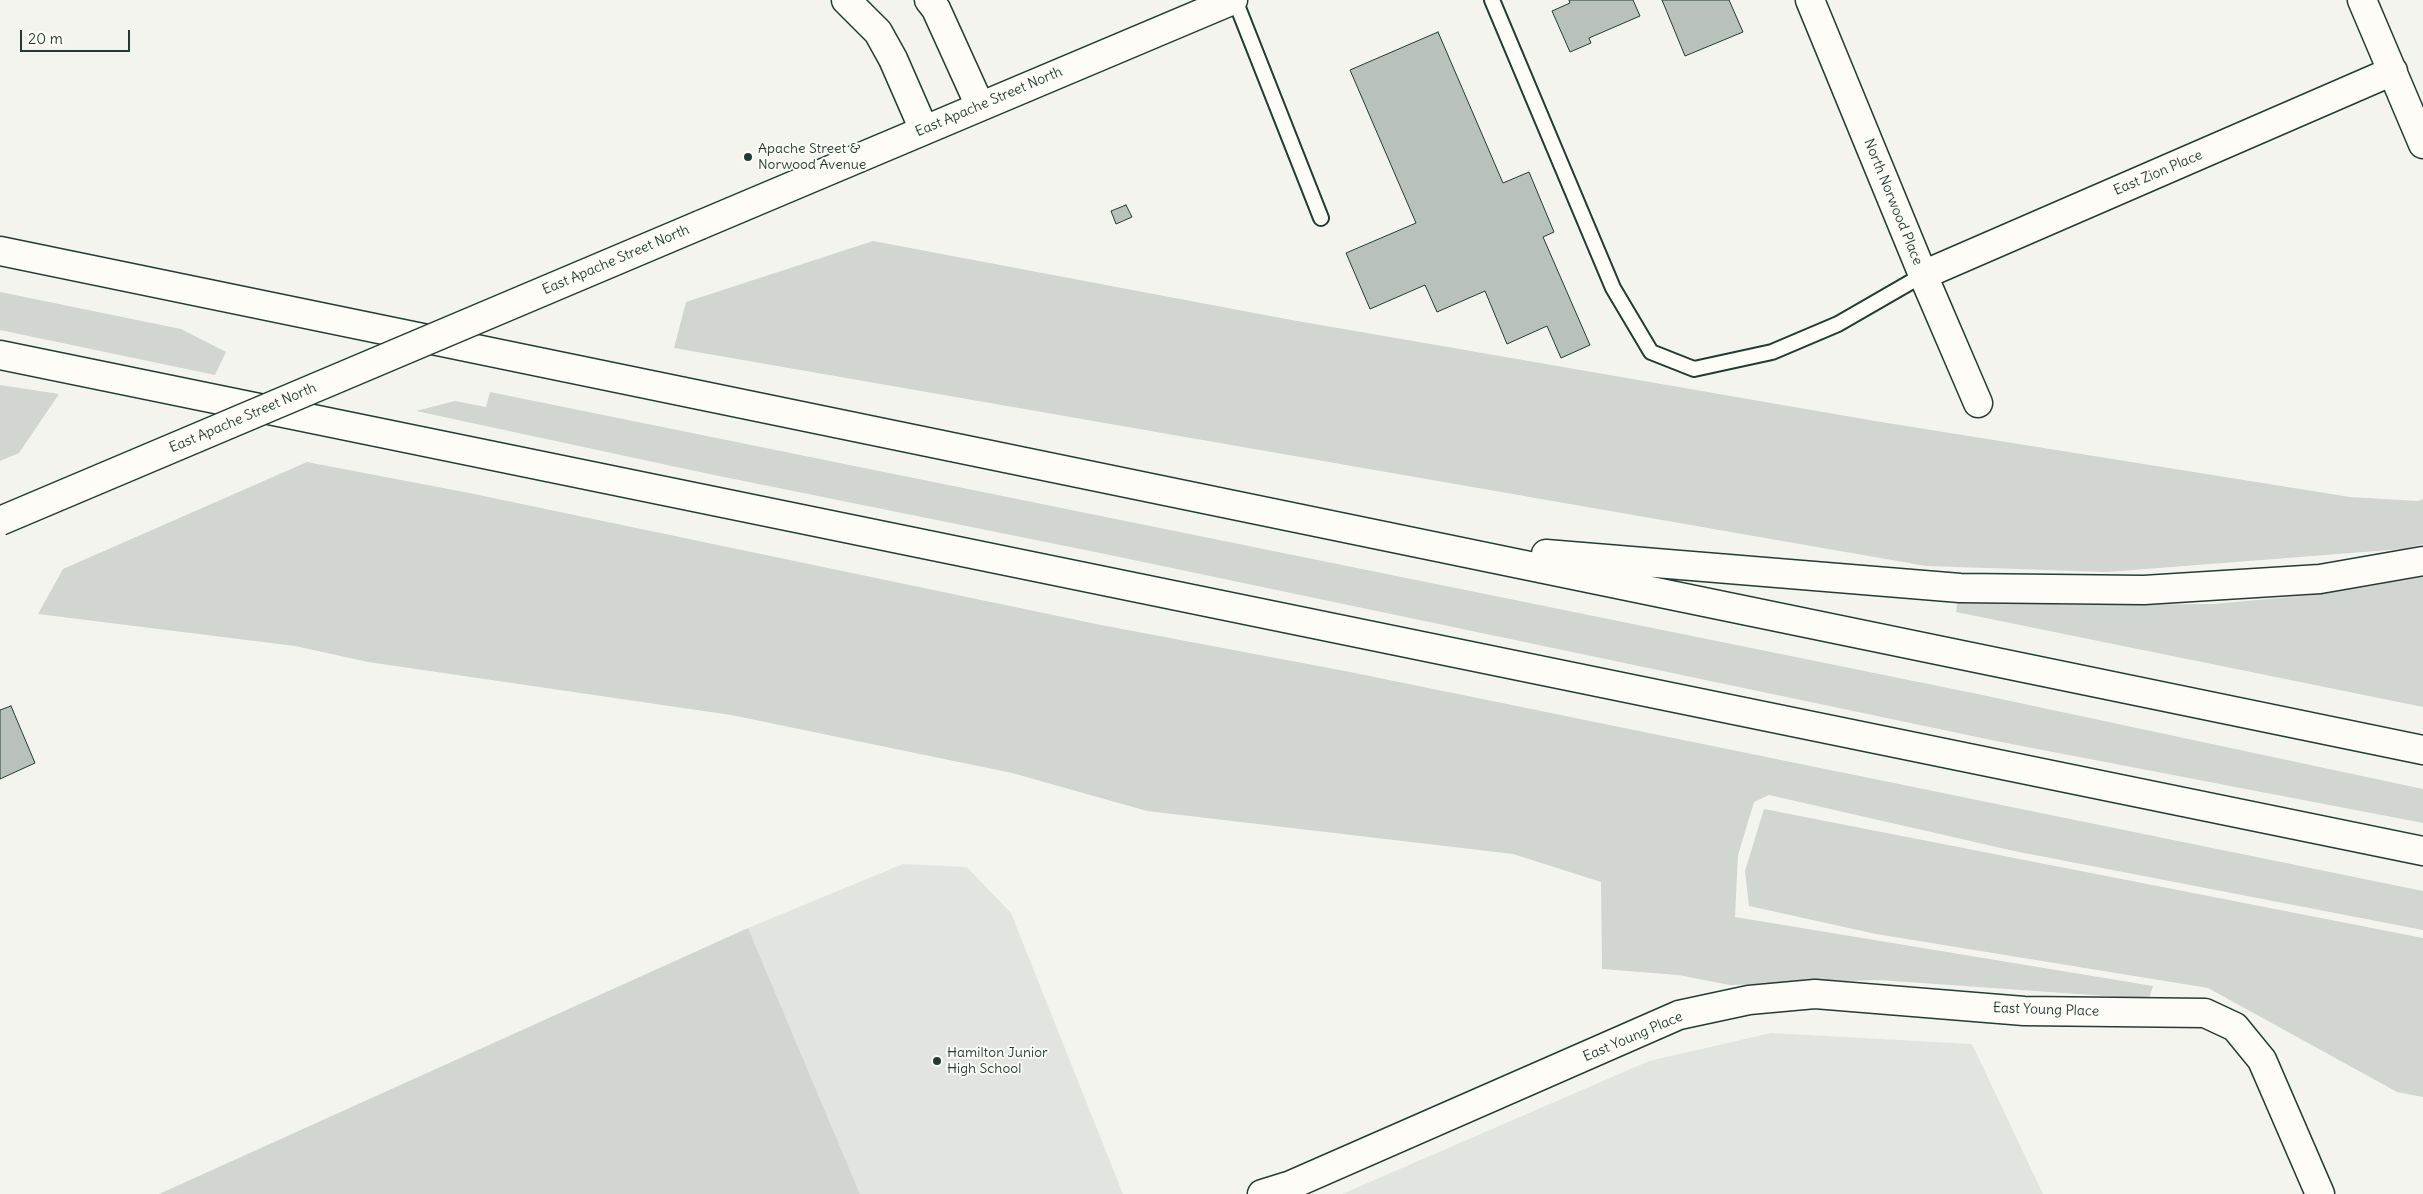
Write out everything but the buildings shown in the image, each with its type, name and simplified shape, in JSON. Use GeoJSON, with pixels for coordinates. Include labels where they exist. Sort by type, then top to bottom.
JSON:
{"type":"FeatureCollection","features":[{"type":"Feature","properties":{"kind":"main road"},"geometry":{"type":"LineString","coordinates":[[846,0],[878,32],[893,58],[924,130]]}},
{"type":"Feature","properties":{"kind":"main road"},"geometry":{"type":"LineString","coordinates":[[928,0],[936,9],[980,106]]}},
{"type":"Feature","properties":{"kind":"main road","name":"East Apache Street North"},"geometry":{"type":"LineString","coordinates":[[0,522],[1234,0]]}},
{"type":"Feature","properties":{"kind":"main road","name":"North Norwood Place"},"geometry":{"type":"LineString","coordinates":[[1810,0],[1923,275],[1978,403]]}},
{"type":"Feature","properties":{"kind":"main road"},"geometry":{"type":"LineString","coordinates":[[2362,0],[2423,144]]}},
{"type":"Feature","properties":{"kind":"main road","name":"East Zion Place"},"geometry":{"type":"LineString","coordinates":[[1923,275],[2393,71]]}},
{"type":"Feature","properties":{"kind":"main road"},"geometry":{"type":"LineString","coordinates":[[0,251],[2423,750]]}},
{"type":"Feature","properties":{"kind":"main road"},"geometry":{"type":"LineString","coordinates":[[0,355],[2423,852]]}},
{"type":"Feature","properties":{"kind":"main road"},"geometry":{"type":"LineString","coordinates":[[1425,544],[1960,588],[2164,588],[2320,579],[2423,561]]}},
{"type":"Feature","properties":{"kind":"main road","name":"East Young Place"},"geometry":{"type":"LineString","coordinates":[[1262,1194],[1291,1185],[1679,1015],[1749,1000],[1815,994],[2024,1011],[2205,1013],[2235,1027],[2262,1060],[2320,1194]]}},
{"type":"Feature","properties":{"kind":"lane"},"geometry":{"type":"LineString","coordinates":[[1234,0],[1321,218]]}},
{"type":"Feature","properties":{"kind":"lane"},"geometry":{"type":"LineString","coordinates":[[1492,0],[1613,288],[1651,352],[1694,369],[1772,352],[1838,324],[1923,275]]}},
{"type":"Feature","properties":{"kind":"shaded area"},"geometry":{"type":"Polygon","coordinates":[[[873,241],[1286,319],[1875,421],[2350,497],[2418,501],[2423,499],[2423,544],[2403,549],[2107,572],[1926,566],[674,348],[686,302],[873,241]]]}},
{"type":"Feature","properties":{"kind":"shaded area"},"geometry":{"type":"Polygon","coordinates":[[[0,292],[181,329],[226,352],[215,375],[0,330],[0,292]]]}},
{"type":"Feature","properties":{"kind":"shaded area"},"geometry":{"type":"Polygon","coordinates":[[[0,385],[59,394],[19,453],[0,461],[0,385]]]}},
{"type":"Feature","properties":{"kind":"shaded area"},"geometry":{"type":"Polygon","coordinates":[[[490,392],[1968,692],[2423,789],[2423,823],[2001,742],[1105,554],[709,474],[416,411],[455,401],[486,407],[490,392]]]}},
{"type":"Feature","properties":{"kind":"shaded area"},"geometry":{"type":"Polygon","coordinates":[[[307,462],[469,493],[1101,625],[1350,672],[2423,891],[2423,930],[2014,851],[1769,795],[1754,802],[1738,855],[1735,917],[2153,986],[2149,999],[1879,980],[1730,985],[1678,975],[1602,969],[1601,882],[1513,854],[1147,811],[1012,773],[731,715],[368,662],[295,646],[38,614],[63,569],[307,462]]]}},
{"type":"Feature","properties":{"kind":"shaded area"},"geometry":{"type":"Polygon","coordinates":[[[2423,575],[2423,707],[1956,612],[1958,599],[2069,605],[2213,604],[2312,595],[2423,575]]]}},
{"type":"Feature","properties":{"kind":"shaded area"},"geometry":{"type":"Polygon","coordinates":[[[1764,809],[2423,938],[2423,1097],[2397,1092],[2208,988],[1876,934],[1749,906],[1745,871],[1764,809]]]}},
{"type":"Feature","properties":{"kind":"shaded area","name":"Hamilton Junior High School"},"geometry":{"type":"Polygon","coordinates":[[[903,864],[967,867],[1011,913],[1123,1194],[860,1194],[748,928],[903,864]]]}},
{"type":"Feature","properties":{"kind":"shaded area"},"geometry":{"type":"Polygon","coordinates":[[[748,928],[860,1194],[159,1194],[748,928]]]}},
{"type":"Feature","properties":{"kind":"shaded area"},"geometry":{"type":"Polygon","coordinates":[[[1771,1033],[1972,1044],[2043,1194],[1342,1194],[1649,1061],[1771,1033]]]}},
{"type":"Feature","properties":{"kind":"place","name":"Apache Street & Norwood Avenue"},"geometry":{"type":"Point","coordinates":[748,157]}},
{"type":"Feature","properties":{"kind":"place","name":"Hamilton Junior High School"},"geometry":{"type":"Point","coordinates":[937,1061]}}]}
